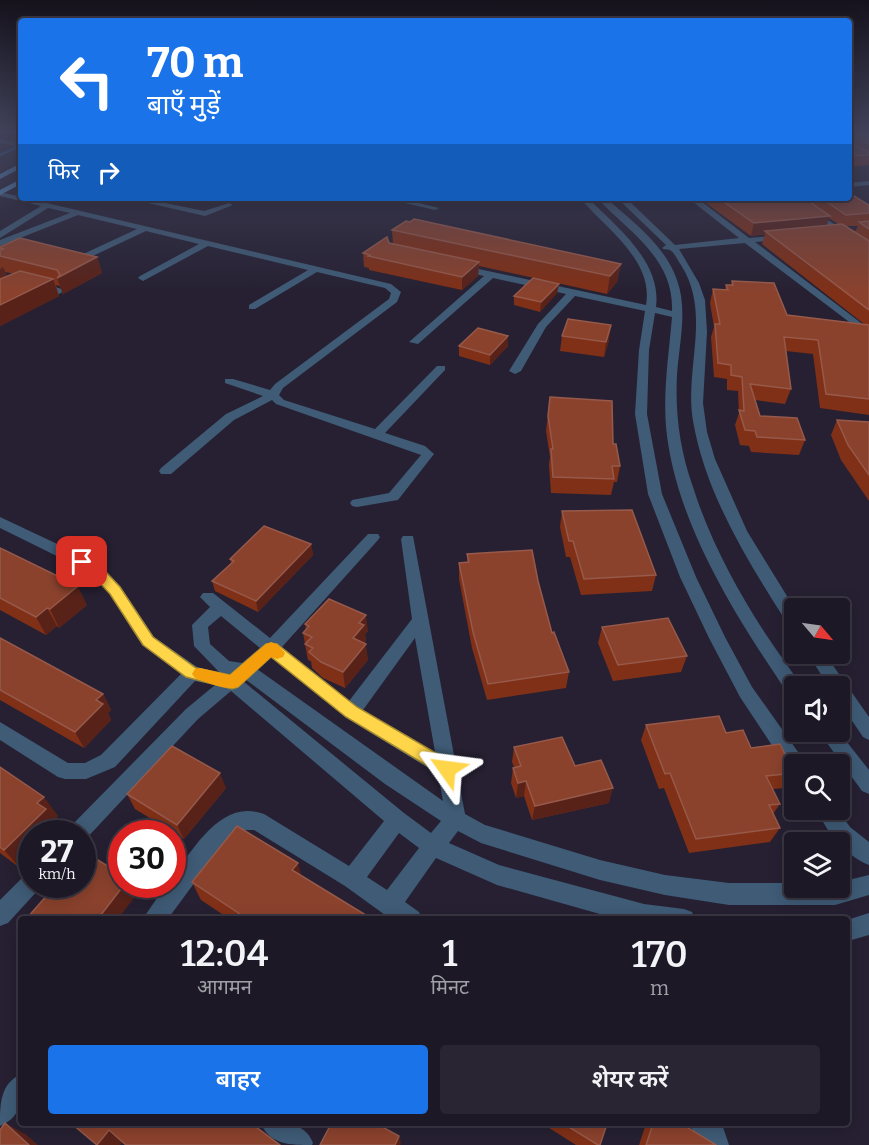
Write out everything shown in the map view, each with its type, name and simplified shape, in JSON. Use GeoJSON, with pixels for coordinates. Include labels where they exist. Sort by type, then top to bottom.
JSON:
{"type":"FeatureCollection","features":[{"type":"Feature","properties":{"kind":"main road"},"geometry":{"type":"LineString","coordinates":[[0,193],[13,185]]}},
{"type":"Feature","properties":{"kind":"street"},"geometry":{"type":"LineString","coordinates":[[0,193],[18,197]]}},
{"type":"Feature","properties":{"kind":"street"},"geometry":{"type":"LineString","coordinates":[[36,201],[388,286],[396,292],[394,300],[279,386],[273,394],[230,417],[166,471]]}},
{"type":"Feature","properties":{"kind":"street"},"geometry":{"type":"LineString","coordinates":[[144,201],[205,214],[229,205]]}},
{"type":"Feature","properties":{"kind":"street"},"geometry":{"type":"LineString","coordinates":[[401,201],[435,208]]}},
{"type":"Feature","properties":{"kind":"street"},"geometry":{"type":"LineString","coordinates":[[587,201],[633,250],[645,269],[652,299],[640,414],[655,494],[688,577],[717,638],[746,692],[788,754]]}},
{"type":"Feature","properties":{"kind":"street"},"geometry":{"type":"LineString","coordinates":[[605,201],[635,227],[654,249],[669,274],[676,293],[677,315],[669,400],[677,455],[696,516],[730,590],[786,676]]}},
{"type":"Feature","properties":{"kind":"street"},"geometry":{"type":"LineString","coordinates":[[625,201],[647,219],[672,247],[695,283],[701,299],[702,319],[696,406],[714,479],[745,544],[784,605]]}},
{"type":"Feature","properties":{"kind":"street"},"geometry":{"type":"LineString","coordinates":[[696,201],[869,334]]}},
{"type":"Feature","properties":{"kind":"street"},"geometry":{"type":"LineString","coordinates":[[795,201],[869,252]]}},
{"type":"Feature","properties":{"kind":"street"},"geometry":{"type":"LineString","coordinates":[[0,235],[49,204]]}},
{"type":"Feature","properties":{"kind":"street"},"geometry":{"type":"LineString","coordinates":[[0,243],[80,212]]}},
{"type":"Feature","properties":{"kind":"street"},"geometry":{"type":"LineString","coordinates":[[81,258],[146,228]]}},
{"type":"Feature","properties":{"kind":"street"},"geometry":{"type":"LineString","coordinates":[[829,233],[860,230]]}},
{"type":"Feature","properties":{"kind":"street"},"geometry":{"type":"LineString","coordinates":[[633,250],[794,236]]}},
{"type":"Feature","properties":{"kind":"street"},"geometry":{"type":"LineString","coordinates":[[143,278],[207,243]]}},
{"type":"Feature","properties":{"kind":"street"},"geometry":{"type":"LineString","coordinates":[[449,266],[677,315]]}},
{"type":"Feature","properties":{"kind":"street"},"geometry":{"type":"LineString","coordinates":[[252,307],[314,270]]}},
{"type":"Feature","properties":{"kind":"street"},"geometry":{"type":"LineString","coordinates":[[414,342],[491,275]]}},
{"type":"Feature","properties":{"kind":"street"},"geometry":{"type":"LineString","coordinates":[[8,277],[59,291]]}},
{"type":"Feature","properties":{"kind":"street"},"geometry":{"type":"LineString","coordinates":[[0,294],[25,282]]}},
{"type":"Feature","properties":{"kind":"street"},"geometry":{"type":"LineString","coordinates":[[515,371],[542,326],[572,293]]}},
{"type":"Feature","properties":{"kind":"street"},"geometry":{"type":"LineString","coordinates":[[377,434],[441,368]]}},
{"type":"Feature","properties":{"kind":"street"},"geometry":{"type":"LineString","coordinates":[[229,381],[273,394],[280,402],[421,449],[428,454],[393,497],[357,503]]}},
{"type":"Feature","properties":{"kind":"street"},"geometry":{"type":"LineString","coordinates":[[0,522],[82,562],[101,575],[115,590],[148,641],[192,673],[239,676],[397,820],[433,846],[496,875],[652,916]]}},
{"type":"Feature","properties":{"kind":"street"},"geometry":{"type":"LineString","coordinates":[[90,820],[192,714],[271,648],[373,537]]}},
{"type":"Feature","properties":{"kind":"street"},"geometry":{"type":"LineString","coordinates":[[408,538],[420,620],[456,819]]}},
{"type":"Feature","properties":{"kind":"street"},"geometry":{"type":"LineString","coordinates":[[447,769],[351,712],[214,602],[200,625],[202,646],[224,667],[392,778],[481,833],[600,870],[665,885],[729,894],[836,894],[869,885]]}},
{"type":"Feature","properties":{"kind":"street"},"geometry":{"type":"LineString","coordinates":[[351,712],[420,620]]}},
{"type":"Feature","properties":{"kind":"street"},"geometry":{"type":"LineString","coordinates":[[0,730],[65,771],[86,771],[108,761],[192,673]]}},
{"type":"Feature","properties":{"kind":"street"},"geometry":{"type":"LineString","coordinates":[[850,704],[869,732]]}},
{"type":"Feature","properties":{"kind":"street"},"geometry":{"type":"LineString","coordinates":[[836,742],[869,785]]}},
{"type":"Feature","properties":{"kind":"street"},"geometry":{"type":"LineString","coordinates":[[390,904],[456,819]]}},
{"type":"Feature","properties":{"kind":"street"},"geometry":{"type":"LineString","coordinates":[[352,879],[397,820]]}},
{"type":"Feature","properties":{"kind":"street"},"geometry":{"type":"LineString","coordinates":[[834,820],[843,834],[869,855]]}},
{"type":"Feature","properties":{"kind":"street"},"geometry":{"type":"LineString","coordinates":[[156,916],[222,830],[238,821],[257,821],[352,879],[406,916]]}},
{"type":"Feature","properties":{"kind":"street"},"geometry":{"type":"LineString","coordinates":[[0,915],[18,896]]}},
{"type":"Feature","properties":{"kind":"street"},"geometry":{"type":"LineString","coordinates":[[850,929],[869,924]]}},
{"type":"Feature","properties":{"kind":"street"},"geometry":{"type":"LineString","coordinates":[[0,1113],[18,1091]]}},
{"type":"Feature","properties":{"kind":"street"},"geometry":{"type":"LineString","coordinates":[[277,1126],[300,1143]]}},
{"type":"Feature","properties":{"kind":"street"},"geometry":{"type":"LineString","coordinates":[[705,1126],[712,1131],[716,1145]]}},
{"type":"Feature","properties":{"kind":"building"},"geometry":{"type":"Polygon","coordinates":[[[852,195],[869,205],[869,213],[846,215],[825,201],[852,201],[852,195]]]}},
{"type":"Feature","properties":{"kind":"building"},"geometry":{"type":"Polygon","coordinates":[[[722,201],[808,201],[830,216],[754,223],[722,201]]]}},
{"type":"Feature","properties":{"kind":"building"},"geometry":{"type":"Polygon","coordinates":[[[414,219],[621,264],[610,276],[392,230],[414,219]]]}},
{"type":"Feature","properties":{"kind":"building"},"geometry":{"type":"Polygon","coordinates":[[[869,221],[869,229],[859,222],[869,221]]]}},
{"type":"Feature","properties":{"kind":"building"},"geometry":{"type":"Polygon","coordinates":[[[842,224],[869,241],[869,310],[765,231],[842,224]]]}},
{"type":"Feature","properties":{"kind":"building"},"geometry":{"type":"Polygon","coordinates":[[[387,237],[389,243],[479,262],[462,277],[363,253],[387,237]]]}},
{"type":"Feature","properties":{"kind":"building"},"geometry":{"type":"Polygon","coordinates":[[[20,238],[97,257],[57,278],[60,275],[57,270],[0,256],[0,250],[3,249],[0,247],[20,238]]]}},
{"type":"Feature","properties":{"kind":"building"},"geometry":{"type":"Polygon","coordinates":[[[20,271],[53,279],[0,305],[0,279],[20,271]]]}},
{"type":"Feature","properties":{"kind":"building"},"geometry":{"type":"Polygon","coordinates":[[[533,278],[559,284],[541,302],[514,296],[533,278]]]}},
{"type":"Feature","properties":{"kind":"building"},"geometry":{"type":"Polygon","coordinates":[[[732,281],[774,283],[787,315],[869,325],[869,399],[826,394],[818,340],[784,337],[791,389],[750,384],[760,416],[797,418],[805,440],[757,437],[755,431],[745,430],[739,410],[744,411],[742,377],[731,375],[731,365],[718,363],[715,324],[720,324],[713,289],[728,290],[726,285],[733,285],[732,281]]]}},
{"type":"Feature","properties":{"kind":"building"},"geometry":{"type":"Polygon","coordinates":[[[568,319],[611,325],[606,342],[562,336],[568,319]]]}},
{"type":"Feature","properties":{"kind":"building"},"geometry":{"type":"Polygon","coordinates":[[[478,328],[508,336],[490,355],[459,346],[478,328]]]}},
{"type":"Feature","properties":{"kind":"building"},"geometry":{"type":"Polygon","coordinates":[[[550,397],[612,401],[613,444],[616,444],[620,466],[612,466],[614,479],[553,477],[551,449],[553,449],[548,416],[550,397]]]}},
{"type":"Feature","properties":{"kind":"building"},"geometry":{"type":"Polygon","coordinates":[[[837,420],[869,422],[869,475],[848,445],[837,420]]]}},
{"type":"Feature","properties":{"kind":"building"},"geometry":{"type":"Polygon","coordinates":[[[632,510],[656,575],[584,579],[573,541],[569,541],[562,511],[632,510]]]}},
{"type":"Feature","properties":{"kind":"building"},"geometry":{"type":"Polygon","coordinates":[[[264,526],[311,544],[256,601],[212,581],[234,561],[230,559],[264,526]]]}},
{"type":"Feature","properties":{"kind":"building"},"geometry":{"type":"Polygon","coordinates":[[[0,548],[78,586],[50,609],[47,608],[36,617],[0,598],[0,548]]]}},
{"type":"Feature","properties":{"kind":"building"},"geometry":{"type":"Polygon","coordinates":[[[532,550],[552,633],[554,632],[569,672],[488,684],[473,632],[459,563],[469,562],[467,554],[532,550]]]}},
{"type":"Feature","properties":{"kind":"building"},"geometry":{"type":"Polygon","coordinates":[[[329,599],[366,615],[359,623],[364,625],[353,638],[366,644],[343,672],[321,662],[309,652],[313,648],[305,644],[312,637],[303,633],[309,626],[305,624],[329,599]]]}},
{"type":"Feature","properties":{"kind":"building"},"geometry":{"type":"Polygon","coordinates":[[[668,618],[687,656],[618,665],[602,627],[668,618]]]}},
{"type":"Feature","properties":{"kind":"building"},"geometry":{"type":"Polygon","coordinates":[[[0,638],[103,694],[96,700],[103,704],[75,732],[0,690],[0,638]]]}},
{"type":"Feature","properties":{"kind":"building"},"geometry":{"type":"Polygon","coordinates":[[[719,716],[726,733],[743,730],[751,748],[780,744],[785,754],[784,774],[766,776],[780,804],[769,805],[780,828],[696,839],[670,773],[665,774],[646,725],[719,716]]]}},
{"type":"Feature","properties":{"kind":"building"},"geometry":{"type":"Polygon","coordinates":[[[562,737],[575,766],[601,760],[613,788],[535,806],[526,781],[518,783],[513,768],[521,766],[514,747],[562,737]]]}},
{"type":"Feature","properties":{"kind":"building"},"geometry":{"type":"Polygon","coordinates":[[[172,746],[220,773],[181,820],[169,820],[127,794],[172,746]]]}},
{"type":"Feature","properties":{"kind":"building"},"geometry":{"type":"Polygon","coordinates":[[[0,767],[44,797],[37,803],[46,809],[35,820],[18,820],[18,836],[4,850],[0,847],[0,767]]]}},
{"type":"Feature","properties":{"kind":"building"},"geometry":{"type":"Polygon","coordinates":[[[237,826],[298,863],[292,870],[367,916],[243,916],[192,882],[237,826]]]}},
{"type":"Feature","properties":{"kind":"building"},"geometry":{"type":"Polygon","coordinates":[[[96,859],[108,866],[108,898],[114,898],[100,916],[29,916],[45,898],[96,898],[96,859]]]}},
{"type":"Feature","properties":{"kind":"building"},"geometry":{"type":"Polygon","coordinates":[[[5,1123],[29,1145],[0,1145],[0,1130],[5,1123]]]}},
{"type":"Feature","properties":{"kind":"building"},"geometry":{"type":"Polygon","coordinates":[[[74,1126],[255,1126],[280,1145],[126,1145],[109,1130],[97,1145],[74,1126]]]}},
{"type":"Feature","properties":{"kind":"building"},"geometry":{"type":"Polygon","coordinates":[[[330,1126],[381,1126],[399,1136],[395,1145],[320,1145],[330,1126]]]}},
{"type":"Feature","properties":{"kind":"building"},"geometry":{"type":"Polygon","coordinates":[[[567,1126],[606,1126],[600,1145],[567,1126]]]}},
{"type":"Feature","properties":{"kind":"building"},"geometry":{"type":"Polygon","coordinates":[[[652,1126],[685,1126],[716,1145],[646,1145],[652,1126]]]}},
{"type":"Feature","properties":{"kind":"slow traffic"},"geometry":{"type":"LineString","coordinates":[[200,674],[232,682],[271,648],[277,653]]}},
{"type":"Feature","properties":{"kind":"route"},"geometry":{"type":"LineString","coordinates":[[82,562],[101,575],[115,590],[148,641],[192,673],[232,682],[271,648],[351,712],[447,769]]}}]}
